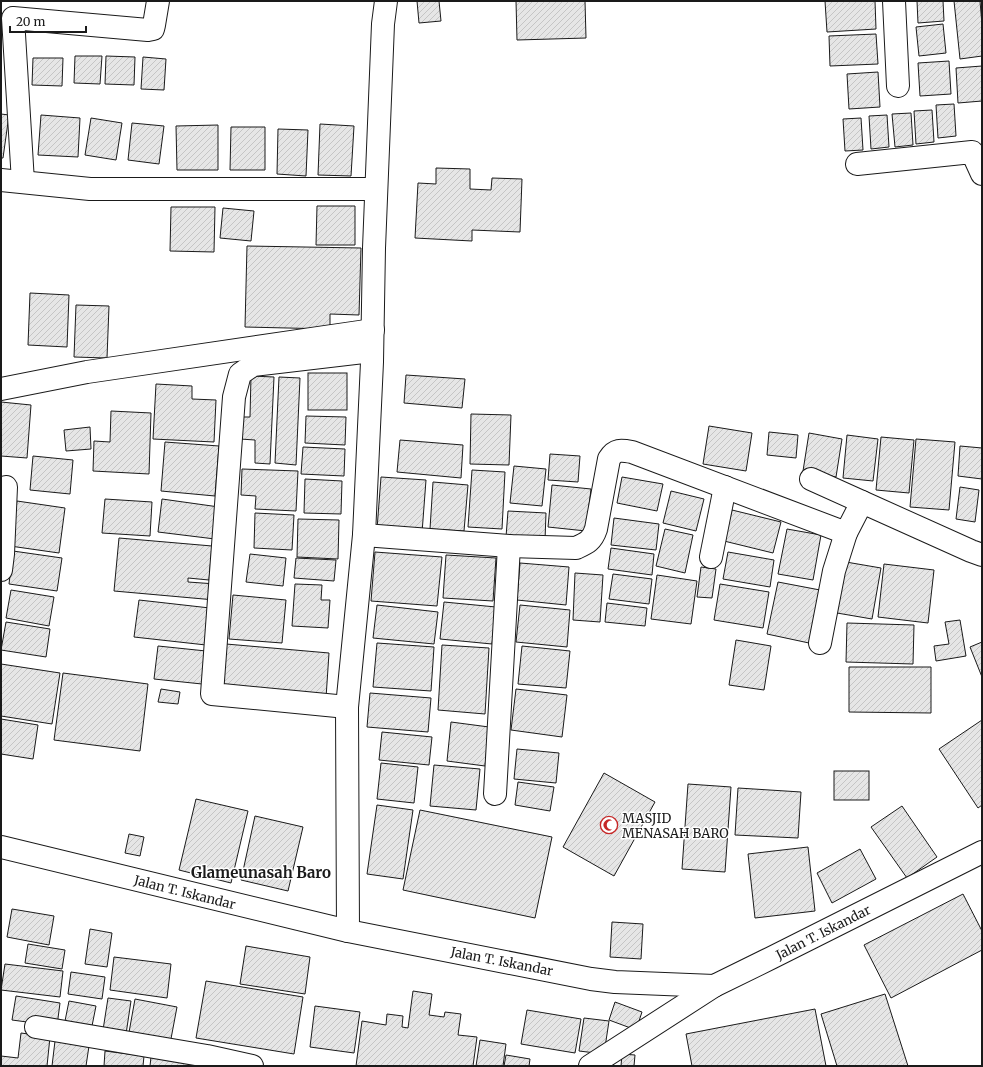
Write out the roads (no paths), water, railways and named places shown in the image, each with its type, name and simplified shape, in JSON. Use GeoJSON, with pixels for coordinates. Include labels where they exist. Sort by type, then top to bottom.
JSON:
{"type":"FeatureCollection","features":[{"type":"Feature","properties":{"kind":"street"},"geometry":{"type":"LineString","coordinates":[[23,182],[8,47],[13,18],[153,30],[158,1]]}},
{"type":"Feature","properties":{"kind":"street"},"geometry":{"type":"LineString","coordinates":[[348,931],[347,707],[364,535],[373,330],[376,189],[383,24],[386,1]]}},
{"type":"Feature","properties":{"kind":"street"},"geometry":{"type":"LineString","coordinates":[[894,1],[898,86]]}},
{"type":"Feature","properties":{"kind":"street"},"geometry":{"type":"LineString","coordinates":[[857,164],[972,152],[982,174]]}},
{"type":"Feature","properties":{"kind":"street"},"geometry":{"type":"LineString","coordinates":[[1,180],[90,189],[376,189]]}},
{"type":"Feature","properties":{"kind":"street"},"geometry":{"type":"LineString","coordinates":[[1,388],[87,372],[373,330]]}},
{"type":"Feature","properties":{"kind":"street"},"geometry":{"type":"LineString","coordinates":[[347,707],[212,694],[234,397],[240,374],[253,365],[372,351]]}},
{"type":"Feature","properties":{"kind":"street"},"geometry":{"type":"LineString","coordinates":[[364,535],[510,546],[576,548],[586,544],[593,538],[609,459],[615,452],[624,451],[632,452],[846,533]]}},
{"type":"Feature","properties":{"kind":"street"},"geometry":{"type":"LineString","coordinates":[[811,479],[970,551],[982,555]]}},
{"type":"Feature","properties":{"kind":"street"},"geometry":{"type":"LineString","coordinates":[[1,570],[6,487]]}},
{"type":"Feature","properties":{"kind":"street"},"geometry":{"type":"LineString","coordinates":[[711,557],[725,487]]}},
{"type":"Feature","properties":{"kind":"street"},"geometry":{"type":"LineString","coordinates":[[820,643],[834,571],[846,533],[862,502]]}},
{"type":"Feature","properties":{"kind":"street"},"geometry":{"type":"LineString","coordinates":[[494,794],[510,546]]}},
{"type":"Feature","properties":{"kind":"street","name":"Jalan T. Iskandar"},"geometry":{"type":"LineString","coordinates":[[1,848],[348,931],[591,979],[615,982],[714,986],[982,852]]}},
{"type":"Feature","properties":{"kind":"street"},"geometry":{"type":"LineString","coordinates":[[590,1066],[714,986]]}},
{"type":"Feature","properties":{"kind":"street"},"geometry":{"type":"LineString","coordinates":[[36,1027],[207,1056],[252,1066]]}},
{"type":"Feature","properties":{"kind":"place","name":"MASJID MENASAH BARO"},"geometry":{"type":"Point","coordinates":[609,825]}},
{"type":"Feature","properties":{"kind":"district","name":"Glameunasah Baro"},"geometry":{"type":"Point","coordinates":[261,873]}}]}
